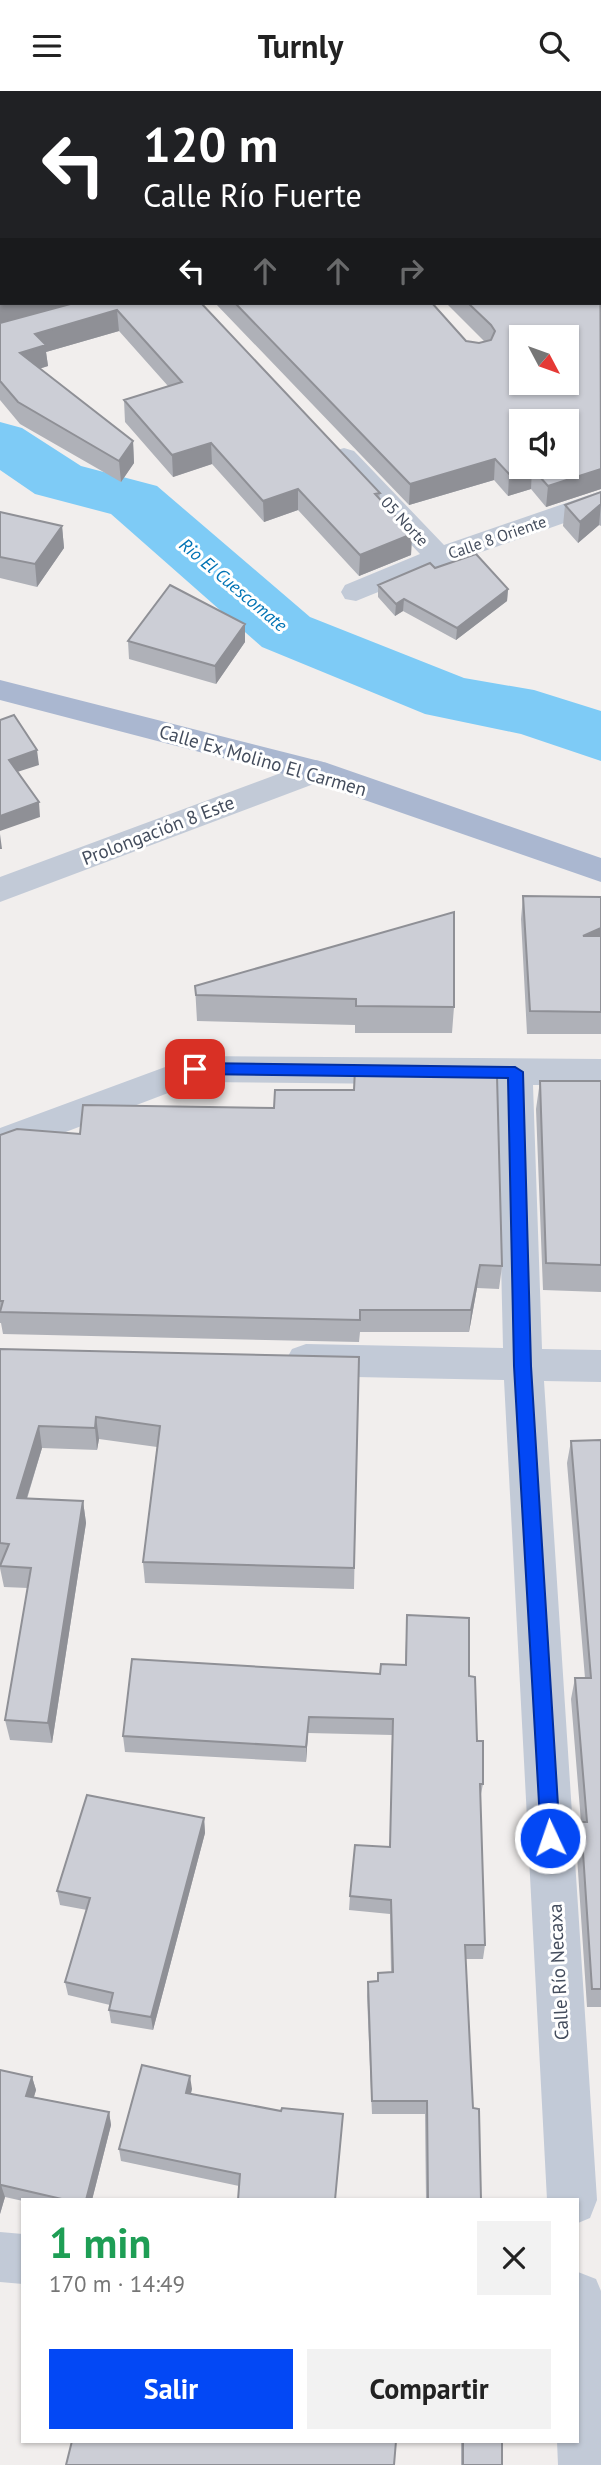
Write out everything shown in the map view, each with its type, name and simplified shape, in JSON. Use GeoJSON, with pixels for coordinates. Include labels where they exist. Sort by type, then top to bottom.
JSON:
{"type":"FeatureCollection","features":[{"type":"Feature","properties":{"kind":"main road","name":"Calle Ex Molino El Carmen"},"geometry":{"type":"LineString","coordinates":[[0,690],[316,771],[601,870]]}},
{"type":"Feature","properties":{"kind":"street","name":"05 Norte"},"geometry":{"type":"LineString","coordinates":[[328,440],[439,557]]}},
{"type":"Feature","properties":{"kind":"street","name":"Calle 8 Oriente"},"geometry":{"type":"LineString","coordinates":[[355,592],[439,557],[601,500]]}},
{"type":"Feature","properties":{"kind":"street","name":"Prolongación 8 Este"},"geometry":{"type":"LineString","coordinates":[[0,890],[316,771]]}},
{"type":"Feature","properties":{"kind":"street"},"geometry":{"type":"LineString","coordinates":[[0,1143],[195,1069],[601,1072]]}},
{"type":"Feature","properties":{"kind":"street","name":"Calle Río Necaxa"},"geometry":{"type":"LineString","coordinates":[[515,1072],[523,1366],[572,2198]]}},
{"type":"Feature","properties":{"kind":"street"},"geometry":{"type":"LineString","coordinates":[[275,1360],[601,1366]]}},
{"type":"Feature","properties":{"kind":"street"},"geometry":{"type":"LineString","coordinates":[[0,2257],[21,2259]]}},
{"type":"Feature","properties":{"kind":"street"},"geometry":{"type":"LineString","coordinates":[[579,2297],[601,2299]]}},
{"type":"Feature","properties":{"kind":"street"},"geometry":{"type":"LineString","coordinates":[[579,2325],[584,2465]]}},
{"type":"Feature","properties":{"kind":"building"},"geometry":{"type":"Polygon","coordinates":[[[67,305],[203,305],[380,493],[375,494],[412,534],[360,555],[298,489],[263,501],[211,443],[172,455],[124,400],[182,382],[117,310],[35,334],[46,345],[20,353],[133,441],[119,461],[18,402],[0,381],[0,323],[67,305]]]}},
{"type":"Feature","properties":{"kind":"building"},"geometry":{"type":"Polygon","coordinates":[[[237,305],[434,305],[466,341],[479,343],[491,340],[495,331],[470,305],[600,305],[601,469],[579,476],[579,409],[509,409],[509,474],[495,459],[410,484],[237,305]]]}},
{"type":"Feature","properties":{"kind":"building"},"geometry":{"type":"Polygon","coordinates":[[[542,479],[570,479],[548,486],[542,479]]]}},
{"type":"Feature","properties":{"kind":"building"},"geometry":{"type":"Polygon","coordinates":[[[601,492],[601,504],[580,522],[565,505],[601,492]]]}},
{"type":"Feature","properties":{"kind":"building"},"geometry":{"type":"Polygon","coordinates":[[[0,512],[62,526],[35,564],[0,557],[0,512]]]}},
{"type":"Feature","properties":{"kind":"building"},"geometry":{"type":"Polygon","coordinates":[[[476,554],[508,589],[457,628],[404,599],[396,604],[378,585],[430,563],[435,568],[476,554]]]}},
{"type":"Feature","properties":{"kind":"building"},"geometry":{"type":"Polygon","coordinates":[[[170,585],[245,624],[215,666],[128,641],[170,585]]]}},
{"type":"Feature","properties":{"kind":"building"},"geometry":{"type":"Polygon","coordinates":[[[14,715],[37,750],[9,760],[39,802],[0,816],[0,720],[14,715]]]}},
{"type":"Feature","properties":{"kind":"building"},"geometry":{"type":"Polygon","coordinates":[[[523,896],[601,897],[601,928],[583,936],[601,936],[601,1012],[530,1011],[523,896]]]}},
{"type":"Feature","properties":{"kind":"building"},"geometry":{"type":"Polygon","coordinates":[[[454,912],[454,1007],[356,1006],[356,999],[196,995],[195,986],[454,912]]]}},
{"type":"Feature","properties":{"kind":"building"},"geometry":{"type":"Polygon","coordinates":[[[355,1069],[497,1076],[502,1266],[480,1265],[471,1310],[360,1310],[360,1320],[0,1312],[3,1301],[0,1301],[0,1135],[17,1129],[80,1134],[83,1105],[274,1108],[275,1090],[354,1090],[355,1069]]]}},
{"type":"Feature","properties":{"kind":"building"},"geometry":{"type":"Polygon","coordinates":[[[540,1081],[601,1081],[601,1265],[546,1263],[540,1081]]]}},
{"type":"Feature","properties":{"kind":"building"},"geometry":{"type":"Polygon","coordinates":[[[0,1349],[359,1357],[354,1568],[143,1562],[160,1426],[96,1417],[95,1428],[39,1426],[17,1498],[83,1501],[48,1723],[5,1720],[31,1568],[0,1566],[9,1544],[0,1543],[0,1349]]]}},
{"type":"Feature","properties":{"kind":"building"},"geometry":{"type":"Polygon","coordinates":[[[601,1440],[601,1989],[592,1989],[581,1822],[587,1822],[575,1678],[591,1678],[571,1441],[601,1440]]]}},
{"type":"Feature","properties":{"kind":"building"},"geometry":{"type":"Polygon","coordinates":[[[407,1615],[469,1618],[469,1676],[475,1677],[477,1741],[483,1741],[483,1784],[480,1784],[485,1945],[465,1945],[473,2108],[479,2109],[481,2198],[428,2198],[427,2101],[372,2101],[368,1982],[378,1981],[378,1973],[393,1972],[391,1900],[350,1896],[355,1845],[390,1847],[393,1719],[309,1717],[306,1747],[123,1736],[132,1659],[380,1674],[381,1664],[406,1665],[407,1615]]]}},
{"type":"Feature","properties":{"kind":"building"},"geometry":{"type":"Polygon","coordinates":[[[87,1795],[204,1818],[151,2017],[109,2010],[113,1993],[65,1982],[90,1898],[57,1891],[87,1795]]]}},
{"type":"Feature","properties":{"kind":"building"},"geometry":{"type":"Polygon","coordinates":[[[142,2065],[190,2076],[186,2093],[281,2111],[282,2108],[343,2114],[335,2198],[238,2198],[240,2174],[119,2149],[142,2065]]]}},
{"type":"Feature","properties":{"kind":"building"},"geometry":{"type":"Polygon","coordinates":[[[0,2070],[32,2077],[26,2096],[109,2112],[87,2198],[57,2198],[1,2185],[0,2187],[0,2070]]]}},
{"type":"Feature","properties":{"kind":"building"},"geometry":{"type":"Polygon","coordinates":[[[72,2443],[396,2443],[394,2465],[66,2465],[72,2443]]]}},
{"type":"Feature","properties":{"kind":"building"},"geometry":{"type":"Polygon","coordinates":[[[463,2443],[502,2443],[502,2465],[463,2465],[463,2443]]]}},
{"type":"Feature","properties":{"kind":"waterway","name":"Rio El Cuescomate"},"geometry":{"type":"LineString","coordinates":[[0,441],[58,480],[134,500],[286,632],[450,698],[534,713],[601,737]]}},
{"type":"Feature","properties":{"kind":"route"},"geometry":{"type":"LineString","coordinates":[[195,1069],[515,1072],[523,1366],[550,1838]]}}]}
